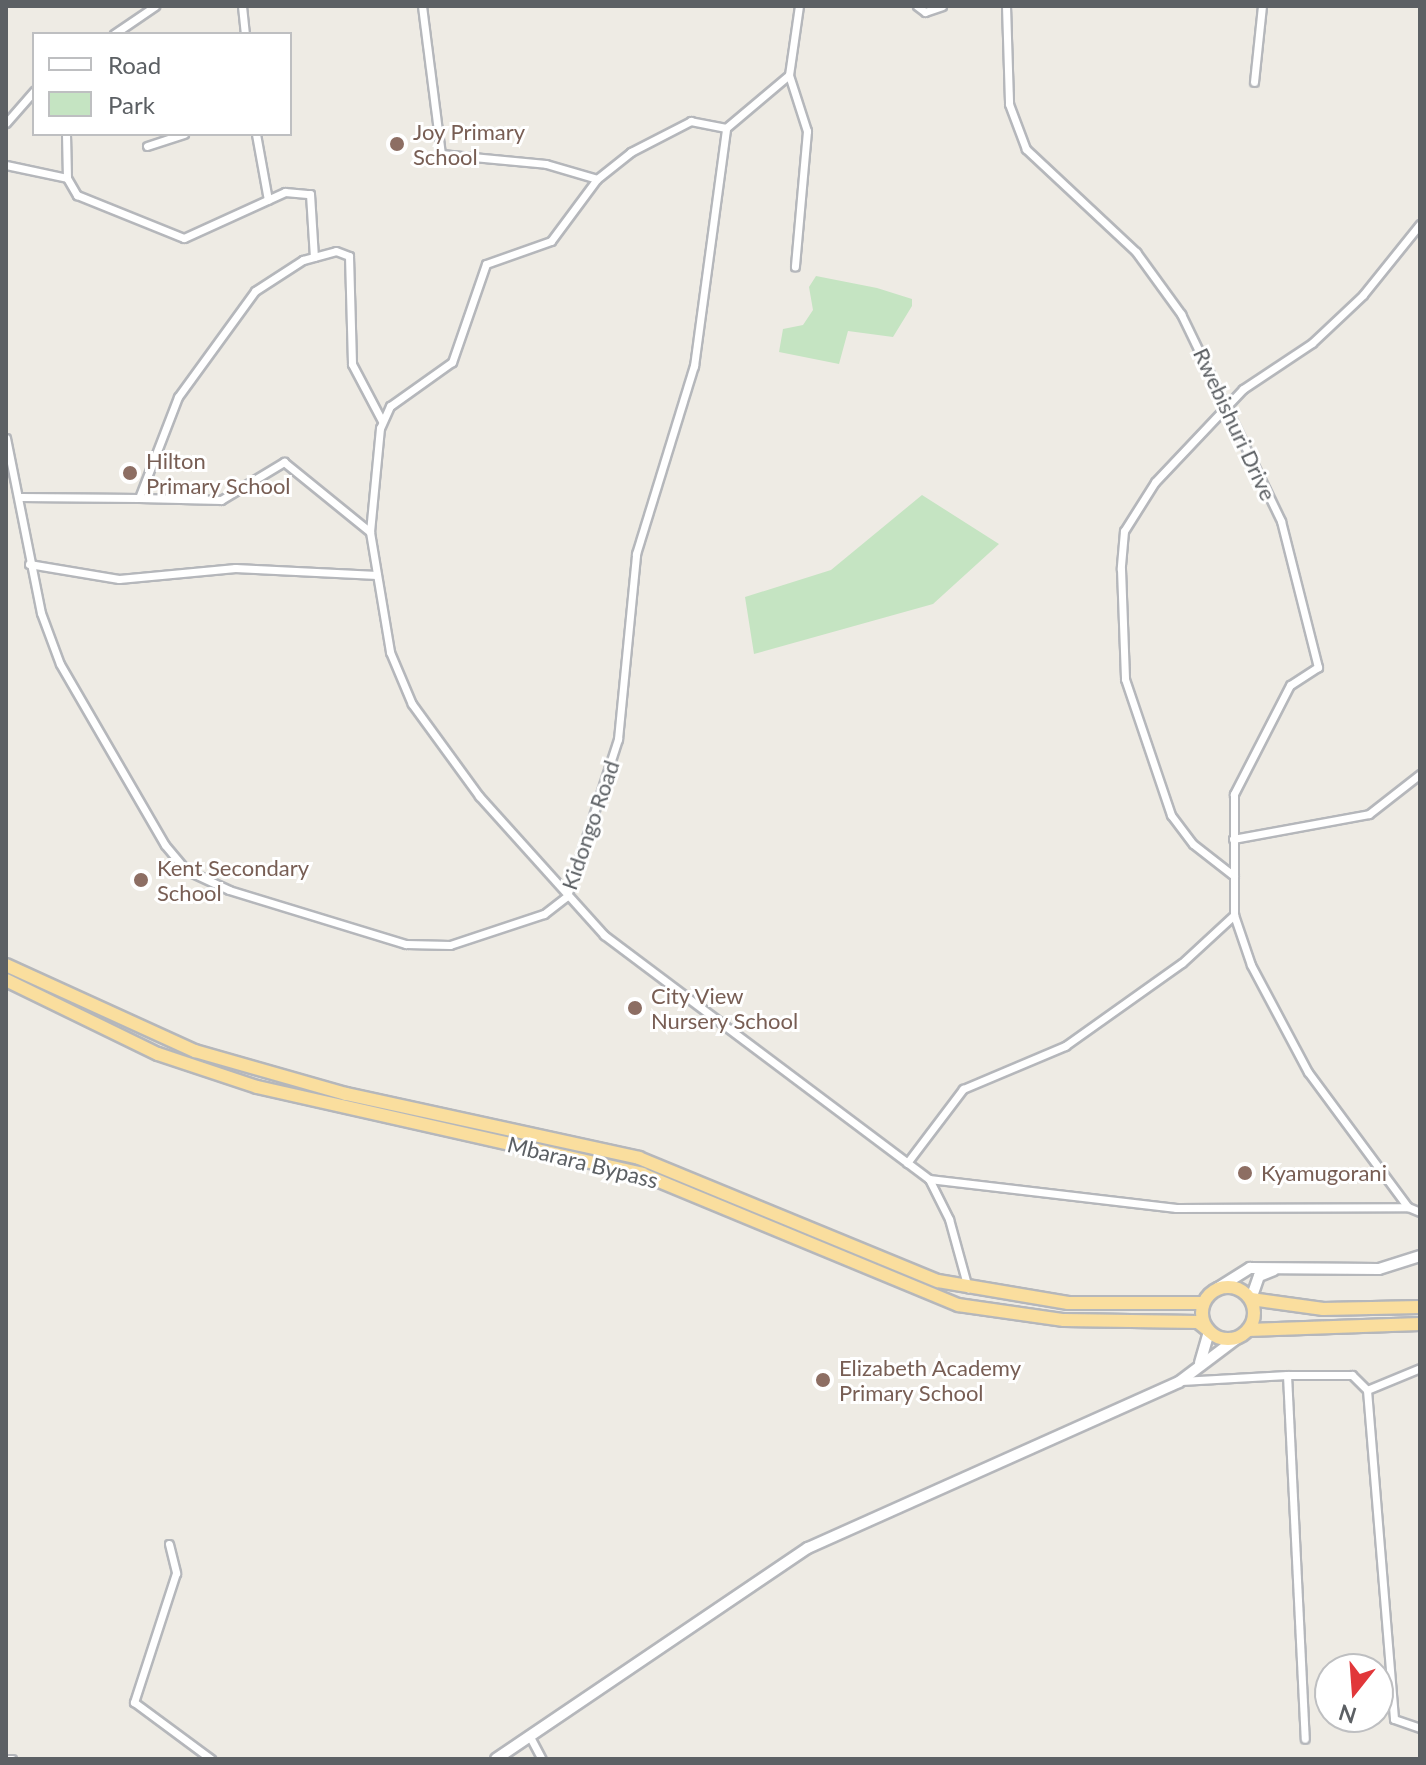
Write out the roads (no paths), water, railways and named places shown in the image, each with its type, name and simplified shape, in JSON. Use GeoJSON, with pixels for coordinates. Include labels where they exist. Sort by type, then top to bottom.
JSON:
{"type":"FeatureCollection","features":[{"type":"Feature","properties":{"kind":"highway","name":"Mbarara Bypass"},"geometry":{"type":"LineString","coordinates":[[6,965],[195,1051],[346,1094],[639,1158],[968,1288],[1102,1305],[1203,1303]]}},
{"type":"Feature","properties":{"kind":"highway","name":"Mbarara Bypass"},"geometry":{"type":"LineString","coordinates":[[6,980],[158,1054],[257,1087],[642,1174],[958,1305],[1064,1320],[1198,1322],[1209,1331]]}},
{"type":"Feature","properties":{"kind":"highway"},"geometry":{"type":"LineString","coordinates":[[1420,1307],[1323,1309],[1251,1299],[1236,1288],[1218,1288],[1203,1303],[1209,1331],[1244,1333],[1420,1324]]}},
{"type":"Feature","properties":{"kind":"highway"},"geometry":{"type":"LineString","coordinates":[[1244,1333],[1251,1299]]}},
{"type":"Feature","properties":{"kind":"main road"},"geometry":{"type":"LineString","coordinates":[[1218,1288],[1250,1268],[1379,1269],[1420,1256]]}},
{"type":"Feature","properties":{"kind":"main road"},"geometry":{"type":"LineString","coordinates":[[1251,1299],[1259,1276],[1287,1266]]}},
{"type":"Feature","properties":{"kind":"main road"},"geometry":{"type":"LineString","coordinates":[[1193,1370],[1208,1353],[1209,1331]]}},
{"type":"Feature","properties":{"kind":"main road"},"geometry":{"type":"LineString","coordinates":[[496,1759],[528,1734],[808,1548],[1179,1382],[1244,1333]]}},
{"type":"Feature","properties":{"kind":"street"},"geometry":{"type":"LineString","coordinates":[[117,32],[155,6]]}},
{"type":"Feature","properties":{"kind":"street"},"geometry":{"type":"LineString","coordinates":[[242,6],[245,32]]}},
{"type":"Feature","properties":{"kind":"street"},"geometry":{"type":"LineString","coordinates":[[422,6],[441,154],[546,164],[597,179]]}},
{"type":"Feature","properties":{"kind":"street"},"geometry":{"type":"LineString","coordinates":[[795,266],[807,131],[789,75],[799,6]]}},
{"type":"Feature","properties":{"kind":"street"},"geometry":{"type":"LineString","coordinates":[[917,6],[925,12],[942,6]]}},
{"type":"Feature","properties":{"kind":"street","name":"Rwebishuri Drive"},"geometry":{"type":"LineString","coordinates":[[1006,6],[1009,104],[1026,149],[1136,252],[1181,314],[1228,402],[1281,521],[1318,667],[1290,685],[1234,794],[1234,915]]}},
{"type":"Feature","properties":{"kind":"street"},"geometry":{"type":"LineString","coordinates":[[1254,82],[1262,6]]}},
{"type":"Feature","properties":{"kind":"street"},"geometry":{"type":"LineString","coordinates":[[789,75],[726,128],[685,123],[597,179],[551,241],[486,264],[452,362],[395,401],[382,421],[370,532],[396,679],[510,836],[604,935],[929,1179],[949,1219],[968,1288]]}},
{"type":"Feature","properties":{"kind":"street"},"geometry":{"type":"LineString","coordinates":[[6,123],[32,93]]}},
{"type":"Feature","properties":{"kind":"street","name":"Kidongo Road"},"geometry":{"type":"LineString","coordinates":[[6,438],[20,497],[29,564],[60,664],[165,845],[186,870],[347,929],[429,946],[511,927],[567,896],[626,705],[636,554],[694,366],[726,128]]}},
{"type":"Feature","properties":{"kind":"street"},"geometry":{"type":"LineString","coordinates":[[66,136],[67,178],[77,195],[191,239],[268,200],[310,194],[314,257]]}},
{"type":"Feature","properties":{"kind":"street"},"geometry":{"type":"LineString","coordinates":[[147,146],[178,136]]}},
{"type":"Feature","properties":{"kind":"street"},"geometry":{"type":"LineString","coordinates":[[256,136],[268,200]]}},
{"type":"Feature","properties":{"kind":"street"},"geometry":{"type":"LineString","coordinates":[[6,165],[67,178]]}},
{"type":"Feature","properties":{"kind":"street"},"geometry":{"type":"LineString","coordinates":[[1234,876],[1193,844],[1171,815],[1125,679],[1121,569],[1132,513],[1228,402],[1331,325],[1420,224]]}},
{"type":"Feature","properties":{"kind":"street"},"geometry":{"type":"LineString","coordinates":[[139,498],[190,379],[265,281],[314,257],[349,256],[352,364],[382,421]]}},
{"type":"Feature","properties":{"kind":"street"},"geometry":{"type":"LineString","coordinates":[[20,497],[221,500],[284,462],[370,532]]}},
{"type":"Feature","properties":{"kind":"street"},"geometry":{"type":"LineString","coordinates":[[29,564],[119,579],[235,568],[377,575]]}},
{"type":"Feature","properties":{"kind":"street"},"geometry":{"type":"LineString","coordinates":[[1233,839],[1369,814],[1420,774]]}},
{"type":"Feature","properties":{"kind":"street"},"geometry":{"type":"LineString","coordinates":[[907,1163],[963,1089],[1065,1046],[1182,963],[1234,915],[1267,1003],[1308,1072],[1408,1207]]}},
{"type":"Feature","properties":{"kind":"street"},"geometry":{"type":"LineString","coordinates":[[929,1179],[1176,1208],[1408,1207],[1420,1212]]}},
{"type":"Feature","properties":{"kind":"street"},"geometry":{"type":"LineString","coordinates":[[1367,1390],[1420,1368]]}},
{"type":"Feature","properties":{"kind":"street"},"geometry":{"type":"LineString","coordinates":[[1287,1375],[1305,1739]]}},
{"type":"Feature","properties":{"kind":"street"},"geometry":{"type":"LineString","coordinates":[[1179,1382],[1287,1375],[1357,1376],[1367,1390],[1394,1719],[1420,1728]]}},
{"type":"Feature","properties":{"kind":"street"},"geometry":{"type":"LineString","coordinates":[[169,1544],[176,1573],[134,1702],[211,1759]]}},
{"type":"Feature","properties":{"kind":"street"},"geometry":{"type":"LineString","coordinates":[[528,1734],[542,1759]]}},
{"type":"Feature","properties":{"kind":"street"},"geometry":{"type":"LineString","coordinates":[[6,1759],[12,1759]]}},
{"type":"Feature","properties":{"kind":"place","name":"Joy Primary School"},"geometry":{"type":"Point","coordinates":[397,144]}},
{"type":"Feature","properties":{"kind":"place","name":"Hilton Primary School"},"geometry":{"type":"Point","coordinates":[130,473]}},
{"type":"Feature","properties":{"kind":"place","name":"Kent Secondary School"},"geometry":{"type":"Point","coordinates":[141,880]}},
{"type":"Feature","properties":{"kind":"place","name":"City View Nursery School"},"geometry":{"type":"Point","coordinates":[635,1008]}},
{"type":"Feature","properties":{"kind":"place","name":"Kyamugorani"},"geometry":{"type":"Point","coordinates":[1245,1173]}},
{"type":"Feature","properties":{"kind":"place","name":"Elizabeth Academy Primary School"},"geometry":{"type":"Point","coordinates":[823,1380]}}]}
